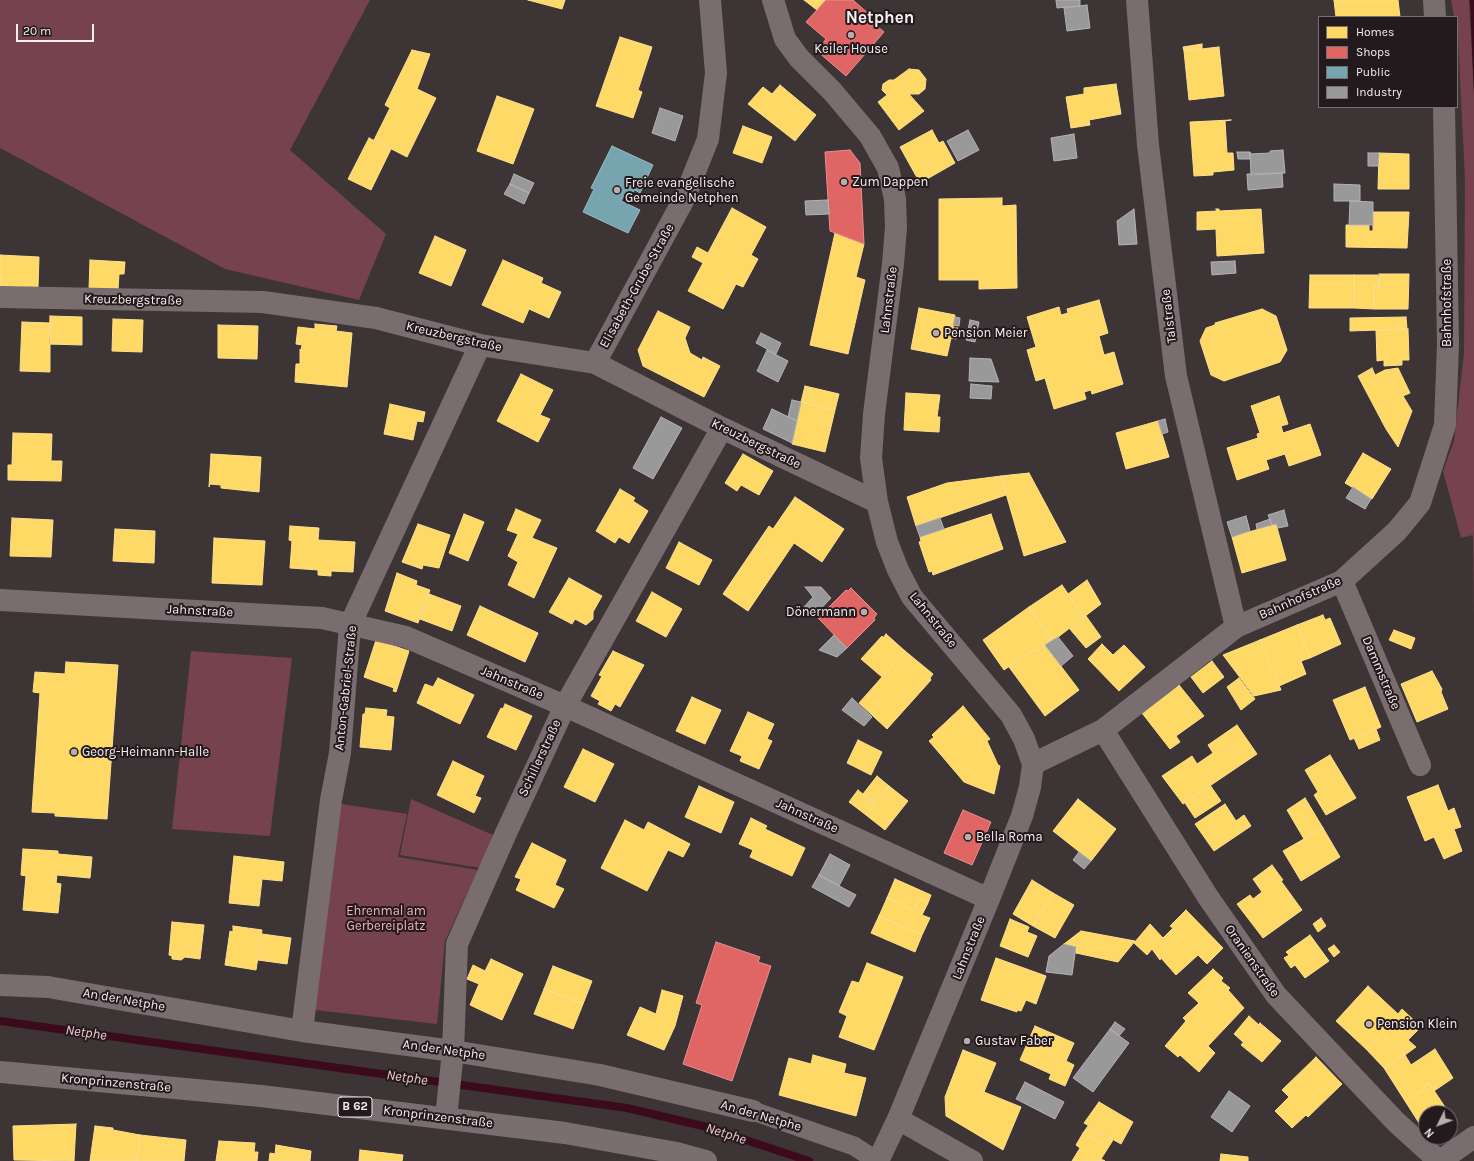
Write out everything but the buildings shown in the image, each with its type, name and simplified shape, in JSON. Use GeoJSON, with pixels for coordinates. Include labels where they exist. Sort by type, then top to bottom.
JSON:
{"type":"FeatureCollection","features":[{"type":"Feature","properties":{"kind":"main road","name":"Kronprinzenstraße"},"geometry":{"type":"LineString","coordinates":[[0,1072],[261,1096],[447,1108],[677,1153],[706,1161]]}},
{"type":"Feature","properties":{"kind":"street","name":"Elisabeth-Grube-Straße"},"geometry":{"type":"LineString","coordinates":[[595,363],[684,199],[708,139],[716,73],[710,0]]}},
{"type":"Feature","properties":{"kind":"street","name":"Lahnstraße"},"geometry":{"type":"LineString","coordinates":[[773,0],[785,39],[799,58],[832,91],[870,136],[888,168],[895,199],[896,227],[893,264],[871,458],[877,502],[887,542],[898,570],[912,597],[1011,715],[1024,739],[1033,764],[1030,787],[1022,816],[990,899],[898,1119],[878,1161]]}},
{"type":"Feature","properties":{"kind":"street","name":"Talstraße"},"geometry":{"type":"LineString","coordinates":[[1137,0],[1148,145],[1176,376],[1236,627]]}},
{"type":"Feature","properties":{"kind":"street"},"geometry":{"type":"LineString","coordinates":[[1434,0],[1435,16]]}},
{"type":"Feature","properties":{"kind":"street","name":"Bahnhofstraße"},"geometry":{"type":"LineString","coordinates":[[1033,764],[1103,730],[1236,627],[1342,581],[1397,531],[1420,503],[1445,425],[1448,344],[1444,108]]}},
{"type":"Feature","properties":{"kind":"street","name":"Kreuzbergstraße"},"geometry":{"type":"LineString","coordinates":[[0,297],[263,302],[376,318],[480,345],[595,363],[722,428],[877,502]]}},
{"type":"Feature","properties":{"kind":"street","name":"Anton-Gabriel-Straße"},"geometry":{"type":"LineString","coordinates":[[302,1031],[331,806],[340,753],[350,624],[480,345]]}},
{"type":"Feature","properties":{"kind":"street","name":"Schillerstraße"},"geometry":{"type":"LineString","coordinates":[[447,1108],[452,1060],[457,944],[506,833],[565,706],[722,428]]}},
{"type":"Feature","properties":{"kind":"street","name":"Dammstraße"},"geometry":{"type":"LineString","coordinates":[[1342,581],[1420,765]]}},
{"type":"Feature","properties":{"kind":"street","name":"Jahnstraße"},"geometry":{"type":"LineString","coordinates":[[0,600],[322,618],[406,637],[565,706],[990,899]]}},
{"type":"Feature","properties":{"kind":"street","name":"Oranienstraße"},"geometry":{"type":"LineString","coordinates":[[1103,730],[1208,897],[1276,995],[1396,1122],[1440,1161]]}},
{"type":"Feature","properties":{"kind":"street","name":"An der Netphe"},"geometry":{"type":"LineString","coordinates":[[0,985],[48,987],[302,1031],[452,1060],[600,1075],[753,1111],[854,1146],[878,1161]]}},
{"type":"Feature","properties":{"kind":"street"},"geometry":{"type":"LineString","coordinates":[[898,1119],[972,1161]]}},
{"type":"Feature","properties":{"kind":"street"},"geometry":{"type":"LineString","coordinates":[[1440,1161],[1474,1137]]}},
{"type":"Feature","properties":{"kind":"green space"},"geometry":{"type":"Polygon","coordinates":[[[0,0],[370,0],[290,150],[386,234],[359,300],[225,269],[0,148],[0,0]]]}},
{"type":"Feature","properties":{"kind":"green space"},"geometry":{"type":"Polygon","coordinates":[[[1451,0],[1469,0],[1474,94],[1474,620],[1473,535],[1461,538],[1443,471],[1454,441],[1464,353],[1465,180],[1458,16],[1454,16],[1451,0]]]}},
{"type":"Feature","properties":{"kind":"green space"},"geometry":{"type":"Polygon","coordinates":[[[191,651],[292,658],[270,836],[172,829],[191,651]]]}},
{"type":"Feature","properties":{"kind":"green space"},"geometry":{"type":"Polygon","coordinates":[[[411,799],[493,835],[481,868],[400,855],[411,799]]]}},
{"type":"Feature","properties":{"kind":"green space","name":"Ehrenmal am Gerbereiplatz"},"geometry":{"type":"Polygon","coordinates":[[[335,803],[407,814],[398,857],[478,870],[445,941],[437,1024],[315,1010],[335,803]]]}},
{"type":"Feature","properties":{"kind":"shaded area"},"geometry":{"type":"Polygon","coordinates":[[[1469,0],[1474,0],[1474,94],[1470,1],[1469,0]]]}},
{"type":"Feature","properties":{"kind":"waterway","name":"Netphe"},"geometry":{"type":"LineString","coordinates":[[0,1021],[627,1108],[707,1127],[809,1161]]}},
{"type":"Feature","properties":{"kind":"place","name":"Keiler House"},"geometry":{"type":"Point","coordinates":[851,35]}},
{"type":"Feature","properties":{"kind":"place","name":"Zum Dappen"},"geometry":{"type":"Point","coordinates":[844,182]}},
{"type":"Feature","properties":{"kind":"place","name":"Freie evangelische Gemeinde Netphen"},"geometry":{"type":"Point","coordinates":[617,190]}},
{"type":"Feature","properties":{"kind":"place","name":"Pension Meier"},"geometry":{"type":"Point","coordinates":[936,333]}},
{"type":"Feature","properties":{"kind":"place","name":"Dönermann"},"geometry":{"type":"Point","coordinates":[864,612]}},
{"type":"Feature","properties":{"kind":"place","name":"Georg-Heimann-Halle"},"geometry":{"type":"Point","coordinates":[74,752]}},
{"type":"Feature","properties":{"kind":"place","name":"Bella Roma"},"geometry":{"type":"Point","coordinates":[968,837]}},
{"type":"Feature","properties":{"kind":"place","name":"Pension Klein"},"geometry":{"type":"Point","coordinates":[1369,1024]}},
{"type":"Feature","properties":{"kind":"place","name":"Gustav Faber"},"geometry":{"type":"Point","coordinates":[967,1041]}},
{"type":"Feature","properties":{"kind":"district","name":"Netphen"},"geometry":{"type":"Point","coordinates":[880,18]}}]}
